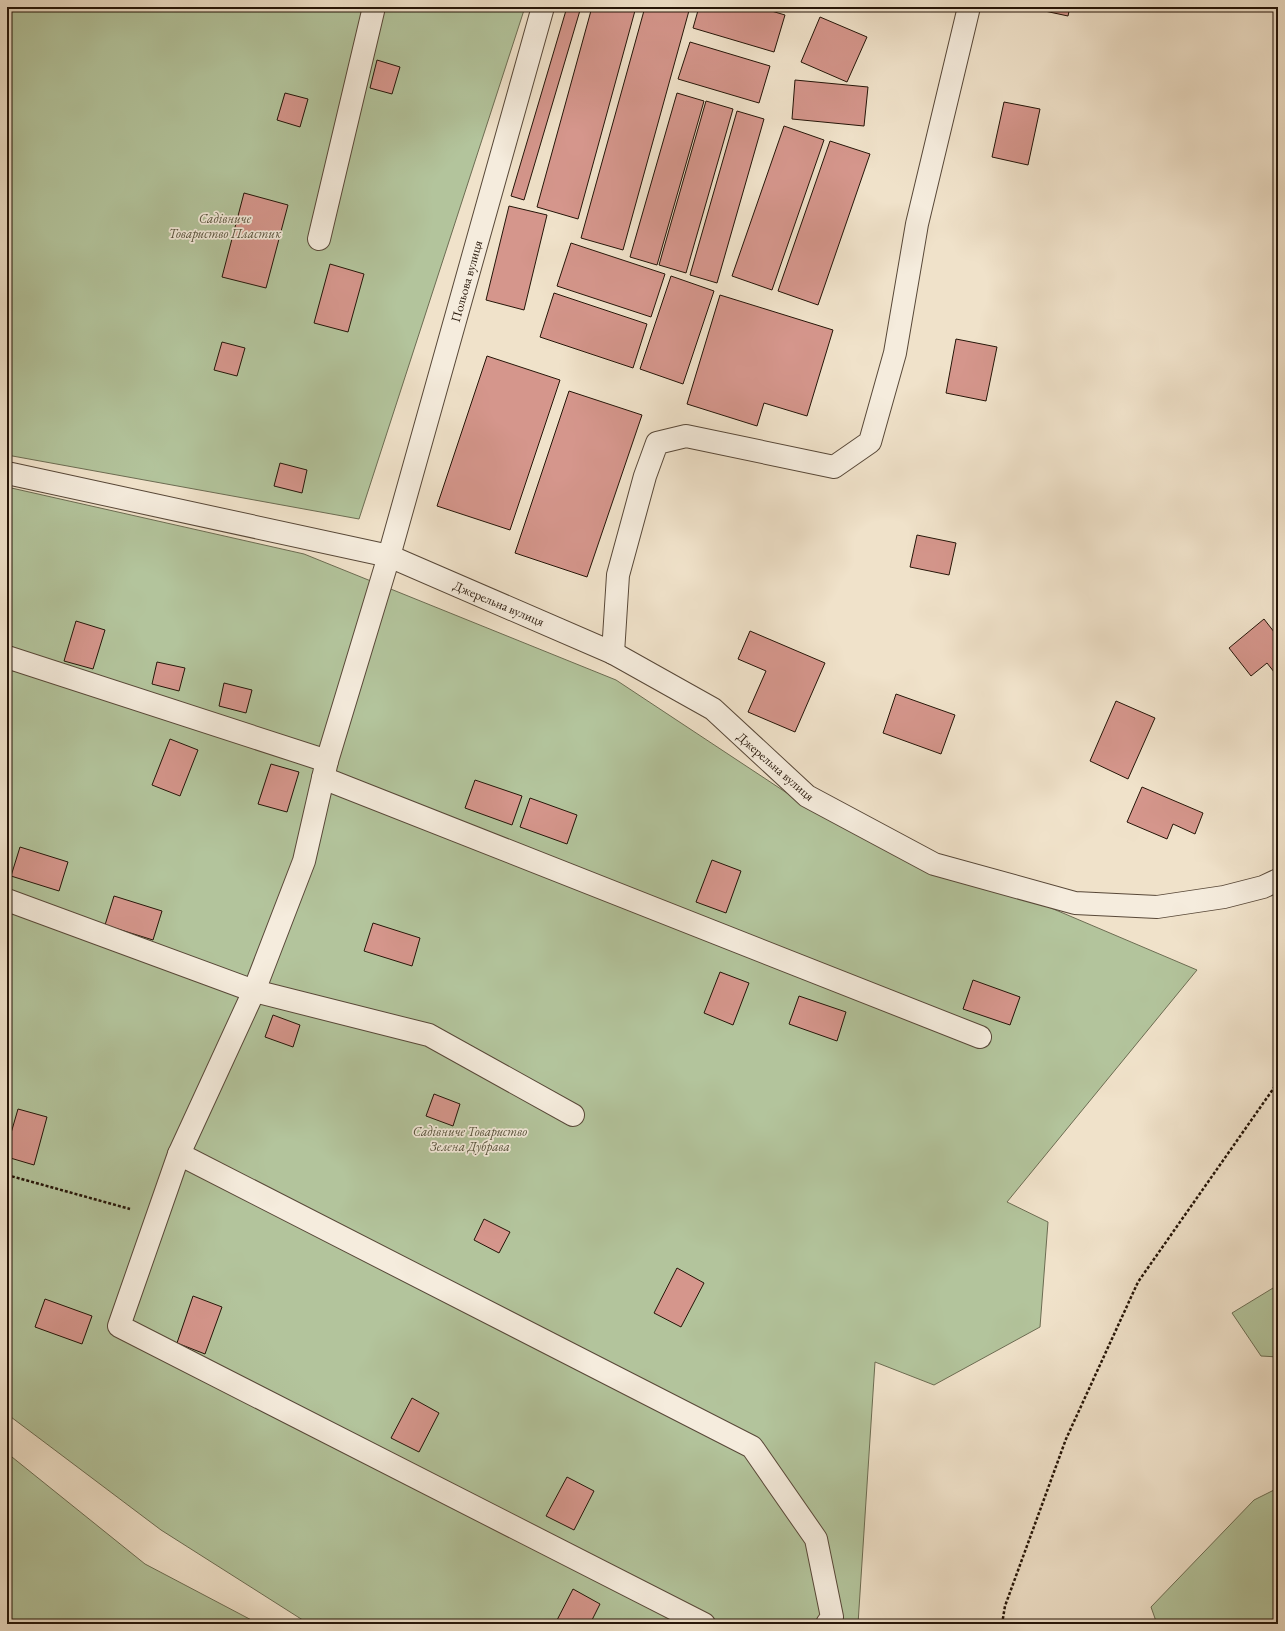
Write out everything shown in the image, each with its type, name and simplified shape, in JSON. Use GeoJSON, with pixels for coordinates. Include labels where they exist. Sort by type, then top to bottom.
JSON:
{"type":"FeatureCollection","features":[{"type":"Feature","properties":{"kind":"street"},"geometry":{"type":"LineString","coordinates":[[319,239],[374,7]]}},
{"type":"Feature","properties":{"kind":"street","name":"Польова вулиця"},"geometry":{"type":"LineString","coordinates":[[544,7],[389,556],[325,770],[304,861],[254,991],[179,1154],[119,1326],[704,1624]]}},
{"type":"Feature","properties":{"kind":"street"},"geometry":{"type":"LineString","coordinates":[[613,653],[618,575],[645,476],[657,443],[686,436],[834,466],[870,442],[895,353],[917,224],[969,7]]}},
{"type":"Feature","properties":{"kind":"street","name":"Джерельна вулиця"},"geometry":{"type":"LineString","coordinates":[[7,473],[389,556],[613,653],[713,709],[807,796],[934,864],[1075,903],[1157,906],[1224,897],[1263,887],[1278,880]]}},
{"type":"Feature","properties":{"kind":"street"},"geometry":{"type":"LineString","coordinates":[[7,657],[325,770],[980,1037]]}},
{"type":"Feature","properties":{"kind":"street"},"geometry":{"type":"LineString","coordinates":[[7,900],[254,991],[429,1035],[573,1115]]}},
{"type":"Feature","properties":{"kind":"street"},"geometry":{"type":"LineString","coordinates":[[179,1154],[752,1447],[816,1539],[832,1617],[827,1624]]}},
{"type":"Feature","properties":{"kind":"path"},"geometry":{"type":"LineString","coordinates":[[1002,1624],[1006,1606],[1066,1439],[1138,1282],[1278,1082]]}},
{"type":"Feature","properties":{"kind":"path"},"geometry":{"type":"LineString","coordinates":[[7,1175],[157,1216]]}},
{"type":"Feature","properties":{"kind":"green space","name":"Садівниче Товариство Пластик"},"geometry":{"type":"Polygon","coordinates":[[[7,7],[525,7],[359,519],[7,455],[7,7]]]}},
{"type":"Feature","properties":{"kind":"green space","name":"Садівниче Товариство Зелена Дубрава"},"geometry":{"type":"Polygon","coordinates":[[[7,487],[304,554],[616,680],[799,801],[1197,970],[1007,1202],[1048,1222],[1040,1327],[934,1385],[875,1362],[858,1624],[309,1624],[161,1530],[7,1414],[7,487]]]}},
{"type":"Feature","properties":{"kind":"green space"},"geometry":{"type":"Polygon","coordinates":[[[1278,1285],[1278,1357],[1261,1356],[1232,1313],[1278,1285]]]}},
{"type":"Feature","properties":{"kind":"green space"},"geometry":{"type":"Polygon","coordinates":[[[7,1453],[145,1564],[259,1624],[7,1624],[7,1453]]]}},
{"type":"Feature","properties":{"kind":"green space"},"geometry":{"type":"Polygon","coordinates":[[[1278,1488],[1278,1624],[1157,1624],[1151,1607],[1254,1500],[1278,1488]]]}},
{"type":"Feature","properties":{"kind":"building"},"geometry":{"type":"Polygon","coordinates":[[[567,7],[581,7],[524,200],[511,196],[567,7]]]}},
{"type":"Feature","properties":{"kind":"building"},"geometry":{"type":"Polygon","coordinates":[[[592,7],[636,7],[578,219],[537,207],[592,7]]]}},
{"type":"Feature","properties":{"kind":"building"},"geometry":{"type":"Polygon","coordinates":[[[645,7],[690,7],[623,250],[581,238],[645,7]]]}},
{"type":"Feature","properties":{"kind":"building"},"geometry":{"type":"Polygon","coordinates":[[[699,7],[758,7],[785,15],[774,52],[693,28],[699,7]]]}},
{"type":"Feature","properties":{"kind":"building"},"geometry":{"type":"Polygon","coordinates":[[[1026,7],[1070,7],[1068,16],[1026,7]]]}},
{"type":"Feature","properties":{"kind":"building"},"geometry":{"type":"Polygon","coordinates":[[[820,17],[867,37],[847,82],[801,62],[820,17]]]}},
{"type":"Feature","properties":{"kind":"building"},"geometry":{"type":"Polygon","coordinates":[[[690,42],[770,66],[759,103],[678,79],[690,42]]]}},
{"type":"Feature","properties":{"kind":"building"},"geometry":{"type":"Polygon","coordinates":[[[377,60],[400,67],[392,94],[370,88],[377,60]]]}},
{"type":"Feature","properties":{"kind":"building"},"geometry":{"type":"Polygon","coordinates":[[[795,80],[868,87],[864,126],[792,119],[795,80]]]}},
{"type":"Feature","properties":{"kind":"building"},"geometry":{"type":"Polygon","coordinates":[[[285,93],[308,99],[300,127],[277,120],[285,93]]]}},
{"type":"Feature","properties":{"kind":"building"},"geometry":{"type":"Polygon","coordinates":[[[677,93],[704,101],[657,265],[630,257],[677,93]]]}},
{"type":"Feature","properties":{"kind":"building"},"geometry":{"type":"Polygon","coordinates":[[[706,101],[733,109],[686,273],[659,265],[706,101]]]}},
{"type":"Feature","properties":{"kind":"building"},"geometry":{"type":"Polygon","coordinates":[[[1004,102],[1040,109],[1028,165],[992,157],[1004,102]]]}},
{"type":"Feature","properties":{"kind":"building"},"geometry":{"type":"Polygon","coordinates":[[[737,111],[764,119],[717,283],[690,275],[737,111]]]}},
{"type":"Feature","properties":{"kind":"building"},"geometry":{"type":"Polygon","coordinates":[[[784,126],[824,140],[772,290],[732,276],[784,126]]]}},
{"type":"Feature","properties":{"kind":"building"},"geometry":{"type":"Polygon","coordinates":[[[830,141],[870,154],[818,305],[778,291],[830,141]]]}},
{"type":"Feature","properties":{"kind":"building"},"geometry":{"type":"Polygon","coordinates":[[[244,193],[288,205],[266,288],[222,277],[244,193]]]}},
{"type":"Feature","properties":{"kind":"building"},"geometry":{"type":"Polygon","coordinates":[[[509,206],[547,215],[524,310],[486,300],[509,206]]]}},
{"type":"Feature","properties":{"kind":"building"},"geometry":{"type":"Polygon","coordinates":[[[571,243],[665,274],[651,317],[557,286],[571,243]]]}},
{"type":"Feature","properties":{"kind":"building"},"geometry":{"type":"Polygon","coordinates":[[[330,264],[364,274],[348,332],[314,323],[330,264]]]}},
{"type":"Feature","properties":{"kind":"building"},"geometry":{"type":"Polygon","coordinates":[[[671,276],[714,291],[683,384],[640,369],[671,276]]]}},
{"type":"Feature","properties":{"kind":"building"},"geometry":{"type":"Polygon","coordinates":[[[554,293],[647,324],[633,368],[540,337],[554,293]]]}},
{"type":"Feature","properties":{"kind":"building"},"geometry":{"type":"Polygon","coordinates":[[[720,295],[833,330],[807,416],[764,403],[757,426],[687,404],[720,295]]]}},
{"type":"Feature","properties":{"kind":"building"},"geometry":{"type":"Polygon","coordinates":[[[956,339],[997,347],[986,401],[946,393],[956,339]]]}},
{"type":"Feature","properties":{"kind":"building"},"geometry":{"type":"Polygon","coordinates":[[[222,342],[245,348],[237,376],[214,370],[222,342]]]}},
{"type":"Feature","properties":{"kind":"building"},"geometry":{"type":"Polygon","coordinates":[[[487,356],[560,380],[510,530],[437,506],[487,356]]]}},
{"type":"Feature","properties":{"kind":"building"},"geometry":{"type":"Polygon","coordinates":[[[569,391],[642,415],[587,577],[515,553],[569,391]]]}},
{"type":"Feature","properties":{"kind":"building"},"geometry":{"type":"Polygon","coordinates":[[[280,463],[307,470],[302,493],[274,486],[280,463]]]}},
{"type":"Feature","properties":{"kind":"building"},"geometry":{"type":"Polygon","coordinates":[[[917,535],[956,543],[949,575],[910,567],[917,535]]]}},
{"type":"Feature","properties":{"kind":"building"},"geometry":{"type":"Polygon","coordinates":[[[1264,619],[1278,637],[1278,677],[1267,663],[1251,676],[1229,648],[1264,619]]]}},
{"type":"Feature","properties":{"kind":"building"},"geometry":{"type":"Polygon","coordinates":[[[76,621],[105,630],[93,669],[64,661],[76,621]]]}},
{"type":"Feature","properties":{"kind":"building"},"geometry":{"type":"Polygon","coordinates":[[[750,631],[825,663],[795,732],[748,712],[766,671],[738,659],[750,631]]]}},
{"type":"Feature","properties":{"kind":"building"},"geometry":{"type":"Polygon","coordinates":[[[157,662],[185,668],[179,691],[152,684],[157,662]]]}},
{"type":"Feature","properties":{"kind":"building"},"geometry":{"type":"Polygon","coordinates":[[[224,683],[252,690],[246,713],[219,706],[224,683]]]}},
{"type":"Feature","properties":{"kind":"building"},"geometry":{"type":"Polygon","coordinates":[[[896,694],[955,715],[941,754],[883,733],[896,694]]]}},
{"type":"Feature","properties":{"kind":"building"},"geometry":{"type":"Polygon","coordinates":[[[1116,701],[1155,718],[1128,779],[1090,761],[1116,701]]]}},
{"type":"Feature","properties":{"kind":"building"},"geometry":{"type":"Polygon","coordinates":[[[170,739],[198,750],[180,796],[152,785],[170,739]]]}},
{"type":"Feature","properties":{"kind":"building"},"geometry":{"type":"Polygon","coordinates":[[[271,764],[299,772],[287,812],[258,804],[271,764]]]}},
{"type":"Feature","properties":{"kind":"building"},"geometry":{"type":"Polygon","coordinates":[[[475,780],[522,796],[512,825],[465,808],[475,780]]]}},
{"type":"Feature","properties":{"kind":"building"},"geometry":{"type":"Polygon","coordinates":[[[1142,787],[1203,813],[1195,834],[1173,824],[1167,839],[1127,822],[1142,787]]]}},
{"type":"Feature","properties":{"kind":"building"},"geometry":{"type":"Polygon","coordinates":[[[530,798],[577,815],[567,844],[520,827],[530,798]]]}},
{"type":"Feature","properties":{"kind":"building"},"geometry":{"type":"Polygon","coordinates":[[[20,847],[68,862],[59,891],[11,876],[20,847]]]}},
{"type":"Feature","properties":{"kind":"building"},"geometry":{"type":"Polygon","coordinates":[[[712,860],[741,871],[726,913],[696,902],[712,860]]]}},
{"type":"Feature","properties":{"kind":"building"},"geometry":{"type":"Polygon","coordinates":[[[114,896],[162,911],[153,940],[105,925],[114,896]]]}},
{"type":"Feature","properties":{"kind":"building"},"geometry":{"type":"Polygon","coordinates":[[[373,923],[420,938],[412,966],[364,951],[373,923]]]}},
{"type":"Feature","properties":{"kind":"building"},"geometry":{"type":"Polygon","coordinates":[[[720,972],[749,983],[733,1025],[704,1013],[720,972]]]}},
{"type":"Feature","properties":{"kind":"building"},"geometry":{"type":"Polygon","coordinates":[[[973,980],[1020,997],[1010,1025],[963,1009],[973,980]]]}},
{"type":"Feature","properties":{"kind":"building"},"geometry":{"type":"Polygon","coordinates":[[[799,996],[846,1012],[837,1041],[789,1024],[799,996]]]}},
{"type":"Feature","properties":{"kind":"building"},"geometry":{"type":"Polygon","coordinates":[[[273,1015],[300,1025],[293,1047],[265,1037],[273,1015]]]}},
{"type":"Feature","properties":{"kind":"building"},"geometry":{"type":"Polygon","coordinates":[[[434,1094],[460,1104],[453,1126],[426,1116],[434,1094]]]}},
{"type":"Feature","properties":{"kind":"building"},"geometry":{"type":"Polygon","coordinates":[[[18,1109],[47,1117],[34,1165],[7,1157],[7,1147],[18,1109]]]}},
{"type":"Feature","properties":{"kind":"building"},"geometry":{"type":"Polygon","coordinates":[[[484,1219],[510,1232],[499,1253],[474,1240],[484,1219]]]}},
{"type":"Feature","properties":{"kind":"building"},"geometry":{"type":"Polygon","coordinates":[[[677,1268],[704,1283],[681,1327],[654,1313],[677,1268]]]}},
{"type":"Feature","properties":{"kind":"building"},"geometry":{"type":"Polygon","coordinates":[[[193,1296],[222,1307],[205,1354],[177,1343],[193,1296]]]}},
{"type":"Feature","properties":{"kind":"building"},"geometry":{"type":"Polygon","coordinates":[[[45,1299],[92,1316],[82,1344],[35,1327],[45,1299]]]}},
{"type":"Feature","properties":{"kind":"building"},"geometry":{"type":"Polygon","coordinates":[[[412,1398],[439,1413],[419,1452],[391,1438],[412,1398]]]}},
{"type":"Feature","properties":{"kind":"building"},"geometry":{"type":"Polygon","coordinates":[[[567,1477],[594,1491],[574,1530],[546,1516],[567,1477]]]}},
{"type":"Feature","properties":{"kind":"building"},"geometry":{"type":"Polygon","coordinates":[[[573,1589],[600,1604],[590,1624],[555,1624],[573,1589]]]}}]}
